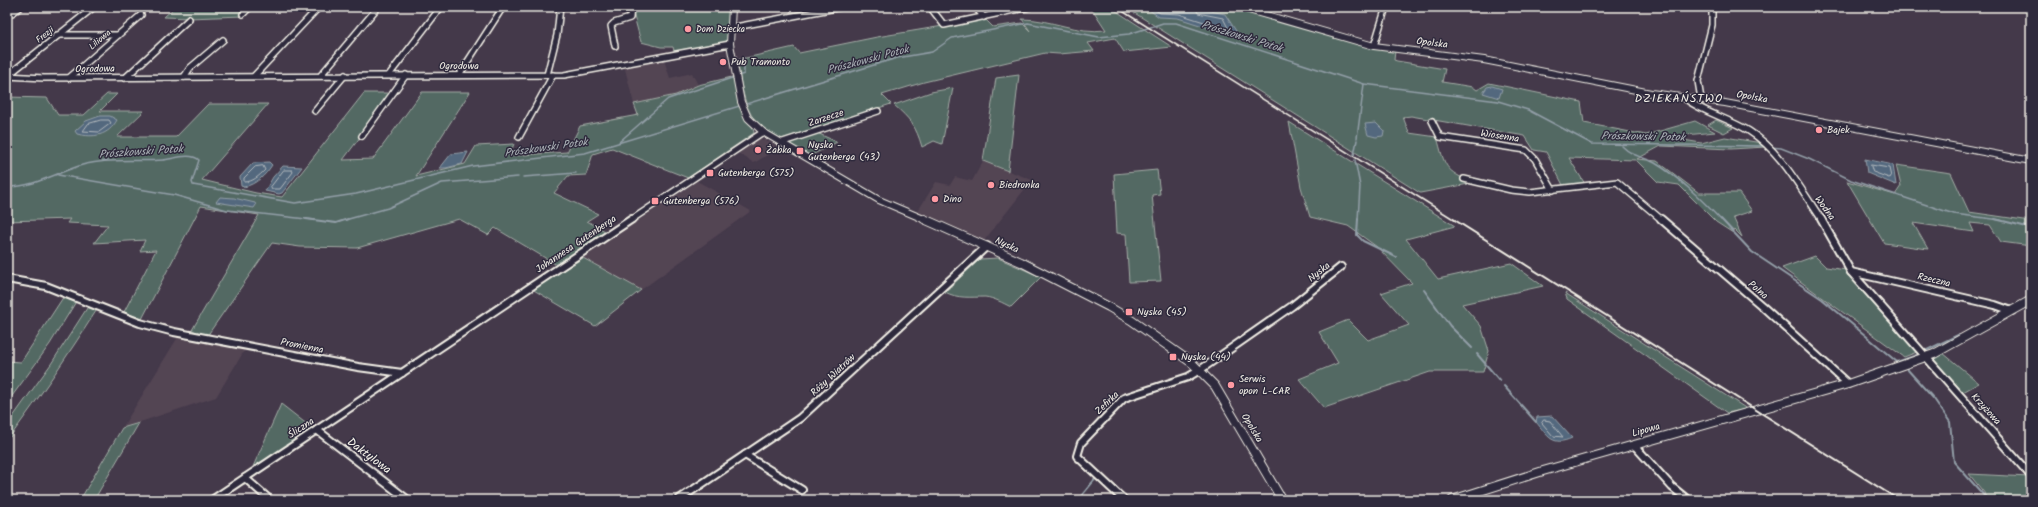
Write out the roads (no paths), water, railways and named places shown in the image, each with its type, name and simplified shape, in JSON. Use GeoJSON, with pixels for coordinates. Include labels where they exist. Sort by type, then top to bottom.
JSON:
{"type":"FeatureCollection","features":[{"type":"Feature","properties":{"kind":"main road"},"geometry":{"type":"LineString","coordinates":[[7,15],[19,7]]}},
{"type":"Feature","properties":{"kind":"street","name":"Frezji"},"geometry":{"type":"LineString","coordinates":[[7,76],[94,7]]}},
{"type":"Feature","properties":{"kind":"street"},"geometry":{"type":"LineString","coordinates":[[243,14],[250,7]]}},
{"type":"Feature","properties":{"kind":"street"},"geometry":{"type":"LineString","coordinates":[[254,76],[319,7]]}},
{"type":"Feature","properties":{"kind":"street"},"geometry":{"type":"LineString","coordinates":[[321,76],[378,7]]}},
{"type":"Feature","properties":{"kind":"street"},"geometry":{"type":"LineString","coordinates":[[389,75],[441,7]]}},
{"type":"Feature","properties":{"kind":"street"},"geometry":{"type":"LineString","coordinates":[[458,75],[503,7]]}},
{"type":"Feature","properties":{"kind":"street"},"geometry":{"type":"LineString","coordinates":[[547,75],[557,35],[560,7]]}},
{"type":"Feature","properties":{"kind":"street"},"geometry":{"type":"LineString","coordinates":[[615,46],[611,26],[614,23],[630,18],[631,7]]}},
{"type":"Feature","properties":{"kind":"street","name":"Nyska"},"geometry":{"type":"LineString","coordinates":[[732,7],[730,44],[742,106],[748,118],[763,132],[879,200],[987,246],[1112,309],[1159,339],[1200,370],[1292,306],[1341,267]]}},
{"type":"Feature","properties":{"kind":"street"},"geometry":{"type":"LineString","coordinates":[[730,28],[841,7]]}},
{"type":"Feature","properties":{"kind":"street"},"geometry":{"type":"LineString","coordinates":[[930,7],[944,25],[1029,7]]}},
{"type":"Feature","properties":{"kind":"street"},"geometry":{"type":"LineString","coordinates":[[975,7],[984,17]]}},
{"type":"Feature","properties":{"kind":"street","name":"Opolska"},"geometry":{"type":"LineString","coordinates":[[1238,7],[1374,46],[1484,60],[1545,74],[1684,98],[1701,99],[2031,161]]}},
{"type":"Feature","properties":{"kind":"street"},"geometry":{"type":"LineString","coordinates":[[1374,46],[1386,7]]}},
{"type":"Feature","properties":{"kind":"street"},"geometry":{"type":"LineString","coordinates":[[1701,99],[1698,81],[1710,31],[1712,7]]}},
{"type":"Feature","properties":{"kind":"street","name":"Liliowa"},"geometry":{"type":"LineString","coordinates":[[69,78],[141,14]]}},
{"type":"Feature","properties":{"kind":"street"},"geometry":{"type":"LineString","coordinates":[[126,78],[189,19]]}},
{"type":"Feature","properties":{"kind":"street"},"geometry":{"type":"LineString","coordinates":[[57,36],[118,35]]}},
{"type":"Feature","properties":{"kind":"street"},"geometry":{"type":"LineString","coordinates":[[184,77],[190,68],[223,40]]}},
{"type":"Feature","properties":{"kind":"street","name":"Ogrodowa"},"geometry":{"type":"LineString","coordinates":[[7,76],[126,78],[345,75],[553,75],[604,69],[730,44]]}},
{"type":"Feature","properties":{"kind":"street"},"geometry":{"type":"LineString","coordinates":[[315,111],[345,75]]}},
{"type":"Feature","properties":{"kind":"street"},"geometry":{"type":"LineString","coordinates":[[362,136],[406,75]]}},
{"type":"Feature","properties":{"kind":"street"},"geometry":{"type":"LineString","coordinates":[[520,137],[553,75]]}},
{"type":"Feature","properties":{"kind":"street","name":"Wodna"},"geometry":{"type":"LineString","coordinates":[[1684,98],[1695,106],[1749,131],[1772,150],[1826,226],[1851,272],[1925,357]]}},
{"type":"Feature","properties":{"kind":"street","name":"Zarzecze"},"geometry":{"type":"LineString","coordinates":[[780,143],[878,111]]}},
{"type":"Feature","properties":{"kind":"street","name":"Wiosenna"},"geometry":{"type":"LineString","coordinates":[[1432,121],[1440,138],[1471,140],[1526,150],[1535,159],[1553,190]]}},
{"type":"Feature","properties":{"kind":"street","name":"Johannesa Gutenberga"},"geometry":{"type":"LineString","coordinates":[[402,373],[763,132]]}},
{"type":"Feature","properties":{"kind":"street","name":"Polna"},"geometry":{"type":"LineString","coordinates":[[1464,179],[1522,191],[1553,190],[1617,182],[1762,306],[1848,384]]}},
{"type":"Feature","properties":{"kind":"street","name":"Róży Wiatrów"},"geometry":{"type":"LineString","coordinates":[[678,500],[800,418],[987,246]]}},
{"type":"Feature","properties":{"kind":"street","name":"Rzeczna"},"geometry":{"type":"LineString","coordinates":[[1851,272],[1995,305],[2012,311]]}},
{"type":"Feature","properties":{"kind":"street","name":"Promienna"},"geometry":{"type":"LineString","coordinates":[[7,279],[46,286],[90,302],[140,323],[198,336],[358,367],[402,373]]}},
{"type":"Feature","properties":{"kind":"street"},"geometry":{"type":"LineString","coordinates":[[1848,384],[1925,357],[1950,346],[2031,300]]}},
{"type":"Feature","properties":{"kind":"street","name":"Krzyżowa"},"geometry":{"type":"LineString","coordinates":[[1925,357],[2031,476]]}},
{"type":"Feature","properties":{"kind":"street","name":"Opolska"},"geometry":{"type":"LineString","coordinates":[[1200,370],[1215,386],[1282,500]]}},
{"type":"Feature","properties":{"kind":"street","name":"Zefirka"},"geometry":{"type":"LineString","coordinates":[[1124,500],[1104,479],[1077,456],[1081,443],[1124,398],[1188,377],[1200,370]]}},
{"type":"Feature","properties":{"kind":"street","name":"Śliczna"},"geometry":{"type":"LineString","coordinates":[[212,500],[402,373]]}},
{"type":"Feature","properties":{"kind":"street","name":"Lipowa"},"geometry":{"type":"LineString","coordinates":[[1452,500],[1494,486],[1848,384]]}},
{"type":"Feature","properties":{"kind":"street","name":"Daktylowa"},"geometry":{"type":"LineString","coordinates":[[317,430],[408,500]]}},
{"type":"Feature","properties":{"kind":"street"},"geometry":{"type":"LineString","coordinates":[[1634,445],[1672,487],[1688,500]]}},
{"type":"Feature","properties":{"kind":"street"},"geometry":{"type":"LineString","coordinates":[[745,455],[802,490]]}},
{"type":"Feature","properties":{"kind":"street"},"geometry":{"type":"LineString","coordinates":[[245,478],[270,500]]}},
{"type":"Feature","properties":{"kind":"water"},"geometry":{"type":"Polygon","coordinates":[[[1145,7],[1191,7],[1225,14],[1236,31],[1236,34],[1231,35],[1178,18],[1159,17],[1145,7]]]}},
{"type":"Feature","properties":{"kind":"water"},"geometry":{"type":"Polygon","coordinates":[[[1492,86],[1502,89],[1499,98],[1483,93],[1487,87],[1492,86]]]}},
{"type":"Feature","properties":{"kind":"water"},"geometry":{"type":"Polygon","coordinates":[[[100,116],[110,116],[117,120],[105,133],[95,136],[77,134],[75,131],[86,121],[100,116]]]}},
{"type":"Feature","properties":{"kind":"water"},"geometry":{"type":"Polygon","coordinates":[[[1376,123],[1384,131],[1383,136],[1376,137],[1368,135],[1365,124],[1376,123]]]}},
{"type":"Feature","properties":{"kind":"water"},"geometry":{"type":"Polygon","coordinates":[[[468,152],[462,164],[440,168],[451,154],[468,152]]]}},
{"type":"Feature","properties":{"kind":"water"},"geometry":{"type":"Polygon","coordinates":[[[1865,159],[1893,165],[1896,185],[1867,173],[1865,159]]]}},
{"type":"Feature","properties":{"kind":"water"},"geometry":{"type":"Polygon","coordinates":[[[269,162],[272,165],[260,179],[248,186],[241,186],[240,177],[253,163],[269,162]]]}},
{"type":"Feature","properties":{"kind":"water"},"geometry":{"type":"Polygon","coordinates":[[[283,166],[302,167],[282,193],[279,194],[265,191],[273,177],[283,166]]]}},
{"type":"Feature","properties":{"kind":"water"},"geometry":{"type":"Polygon","coordinates":[[[220,197],[234,198],[255,203],[256,205],[254,208],[216,202],[220,197]]]}},
{"type":"Feature","properties":{"kind":"water"},"geometry":{"type":"Polygon","coordinates":[[[1552,416],[1572,438],[1555,441],[1547,436],[1536,422],[1537,417],[1552,416]]]}},
{"type":"Feature","properties":{"kind":"waterway","name":"Prószkowski Potok"},"geometry":{"type":"LineString","coordinates":[[7,187],[38,182],[76,167],[96,162],[163,160],[191,156],[199,160],[192,182],[193,185],[295,203],[356,194],[473,166],[585,153],[897,58],[932,52],[952,38],[1028,23],[1099,37],[1129,34],[1163,23],[1176,23],[1364,84]]}},
{"type":"Feature","properties":{"kind":"waterway"},"geometry":{"type":"LineString","coordinates":[[619,142],[668,99],[744,74],[744,58]]}},
{"type":"Feature","properties":{"kind":"waterway"},"geometry":{"type":"LineString","coordinates":[[1357,138],[1364,84]]}},
{"type":"Feature","properties":{"kind":"waterway","name":"Prószkowski Potok"},"geometry":{"type":"LineString","coordinates":[[1364,84],[1498,101],[1528,110],[1592,144],[1766,146]]}},
{"type":"Feature","properties":{"kind":"waterway"},"geometry":{"type":"LineString","coordinates":[[1354,155],[1357,140]]}},
{"type":"Feature","properties":{"kind":"waterway"},"geometry":{"type":"LineString","coordinates":[[1622,146],[1626,150],[1655,163],[1673,175],[1721,220]]}},
{"type":"Feature","properties":{"kind":"waterway","name":"Prószkowski Potok"},"geometry":{"type":"LineString","coordinates":[[1770,147],[1781,148],[1809,159],[1851,180],[1954,214],[1997,219]]}},
{"type":"Feature","properties":{"kind":"waterway"},"geometry":{"type":"LineString","coordinates":[[1355,160],[1360,186],[1358,220]]}},
{"type":"Feature","properties":{"kind":"waterway"},"geometry":{"type":"LineString","coordinates":[[523,177],[576,173]]}},
{"type":"Feature","properties":{"kind":"waterway"},"geometry":{"type":"LineString","coordinates":[[58,175],[174,195],[227,210],[315,220]]}},
{"type":"Feature","properties":{"kind":"waterway"},"geometry":{"type":"LineString","coordinates":[[345,220],[388,208],[442,183],[518,177]]}},
{"type":"Feature","properties":{"kind":"waterway"},"geometry":{"type":"LineString","coordinates":[[306,219],[336,223],[345,220]]}},
{"type":"Feature","properties":{"kind":"waterway"},"geometry":{"type":"LineString","coordinates":[[1358,219],[1357,235],[1363,241],[1396,257]]}},
{"type":"Feature","properties":{"kind":"waterway"},"geometry":{"type":"LineString","coordinates":[[1721,219],[1752,252],[1822,299],[1897,362],[1917,355]]}},
{"type":"Feature","properties":{"kind":"waterway","name":"Prószkowski Potok"},"geometry":{"type":"LineString","coordinates":[[1997,219],[2001,220]]}},
{"type":"Feature","properties":{"kind":"waterway","name":"Prószkowski Potok"},"geometry":{"type":"LineString","coordinates":[[1997,219],[2031,228]]}},
{"type":"Feature","properties":{"kind":"waterway"},"geometry":{"type":"LineString","coordinates":[[1424,290],[1450,326],[1472,348]]}},
{"type":"Feature","properties":{"kind":"waterway"},"geometry":{"type":"LineString","coordinates":[[1923,352],[1958,335]]}},
{"type":"Feature","properties":{"kind":"waterway"},"geometry":{"type":"LineString","coordinates":[[1477,354],[1500,381]]}},
{"type":"Feature","properties":{"kind":"waterway"},"geometry":{"type":"LineString","coordinates":[[1907,369],[1934,399],[1950,422],[1954,462],[1988,500]]}},
{"type":"Feature","properties":{"kind":"waterway"},"geometry":{"type":"LineString","coordinates":[[1504,386],[1536,422]]}},
{"type":"Feature","properties":{"kind":"waterway"},"geometry":{"type":"LineString","coordinates":[[1078,500],[1096,478]]}},
{"type":"Feature","properties":{"kind":"railway"},"geometry":{"type":"LineString","coordinates":[[1116,7],[1455,220]]}},
{"type":"Feature","properties":{"kind":"railway"},"geometry":{"type":"LineString","coordinates":[[1453,219],[1899,500]]}},
{"type":"Feature","properties":{"kind":"place","name":"Dom Dziecka"},"geometry":{"type":"Point","coordinates":[688,29]}},
{"type":"Feature","properties":{"kind":"place","name":"Pub Tramonto"},"geometry":{"type":"Point","coordinates":[723,62]}},
{"type":"Feature","properties":{"kind":"place","name":"Bajek"},"geometry":{"type":"Point","coordinates":[1819,130]}},
{"type":"Feature","properties":{"kind":"place","name":"Żabka"},"geometry":{"type":"Point","coordinates":[758,150]}},
{"type":"Feature","properties":{"kind":"place","name":"Nyska - Gutenberga (43)"},"geometry":{"type":"Point","coordinates":[800,151]}},
{"type":"Feature","properties":{"kind":"place","name":"Gutenberga (575)"},"geometry":{"type":"Point","coordinates":[710,173]}},
{"type":"Feature","properties":{"kind":"place","name":"Biedronka"},"geometry":{"type":"Point","coordinates":[991,185]}},
{"type":"Feature","properties":{"kind":"place","name":"Dino"},"geometry":{"type":"Point","coordinates":[935,199]}},
{"type":"Feature","properties":{"kind":"place","name":"Gutenberga (576)"},"geometry":{"type":"Point","coordinates":[655,201]}},
{"type":"Feature","properties":{"kind":"place","name":"Nyska (45)"},"geometry":{"type":"Point","coordinates":[1129,312]}},
{"type":"Feature","properties":{"kind":"place","name":"Nyska (44)"},"geometry":{"type":"Point","coordinates":[1173,357]}},
{"type":"Feature","properties":{"kind":"place","name":"Serwis opon L-CAR"},"geometry":{"type":"Point","coordinates":[1231,385]}},
{"type":"Feature","properties":{"kind":"district","name":"DZIEKAŃSTWO"},"geometry":{"type":"Point","coordinates":[1679,98]}}]}
